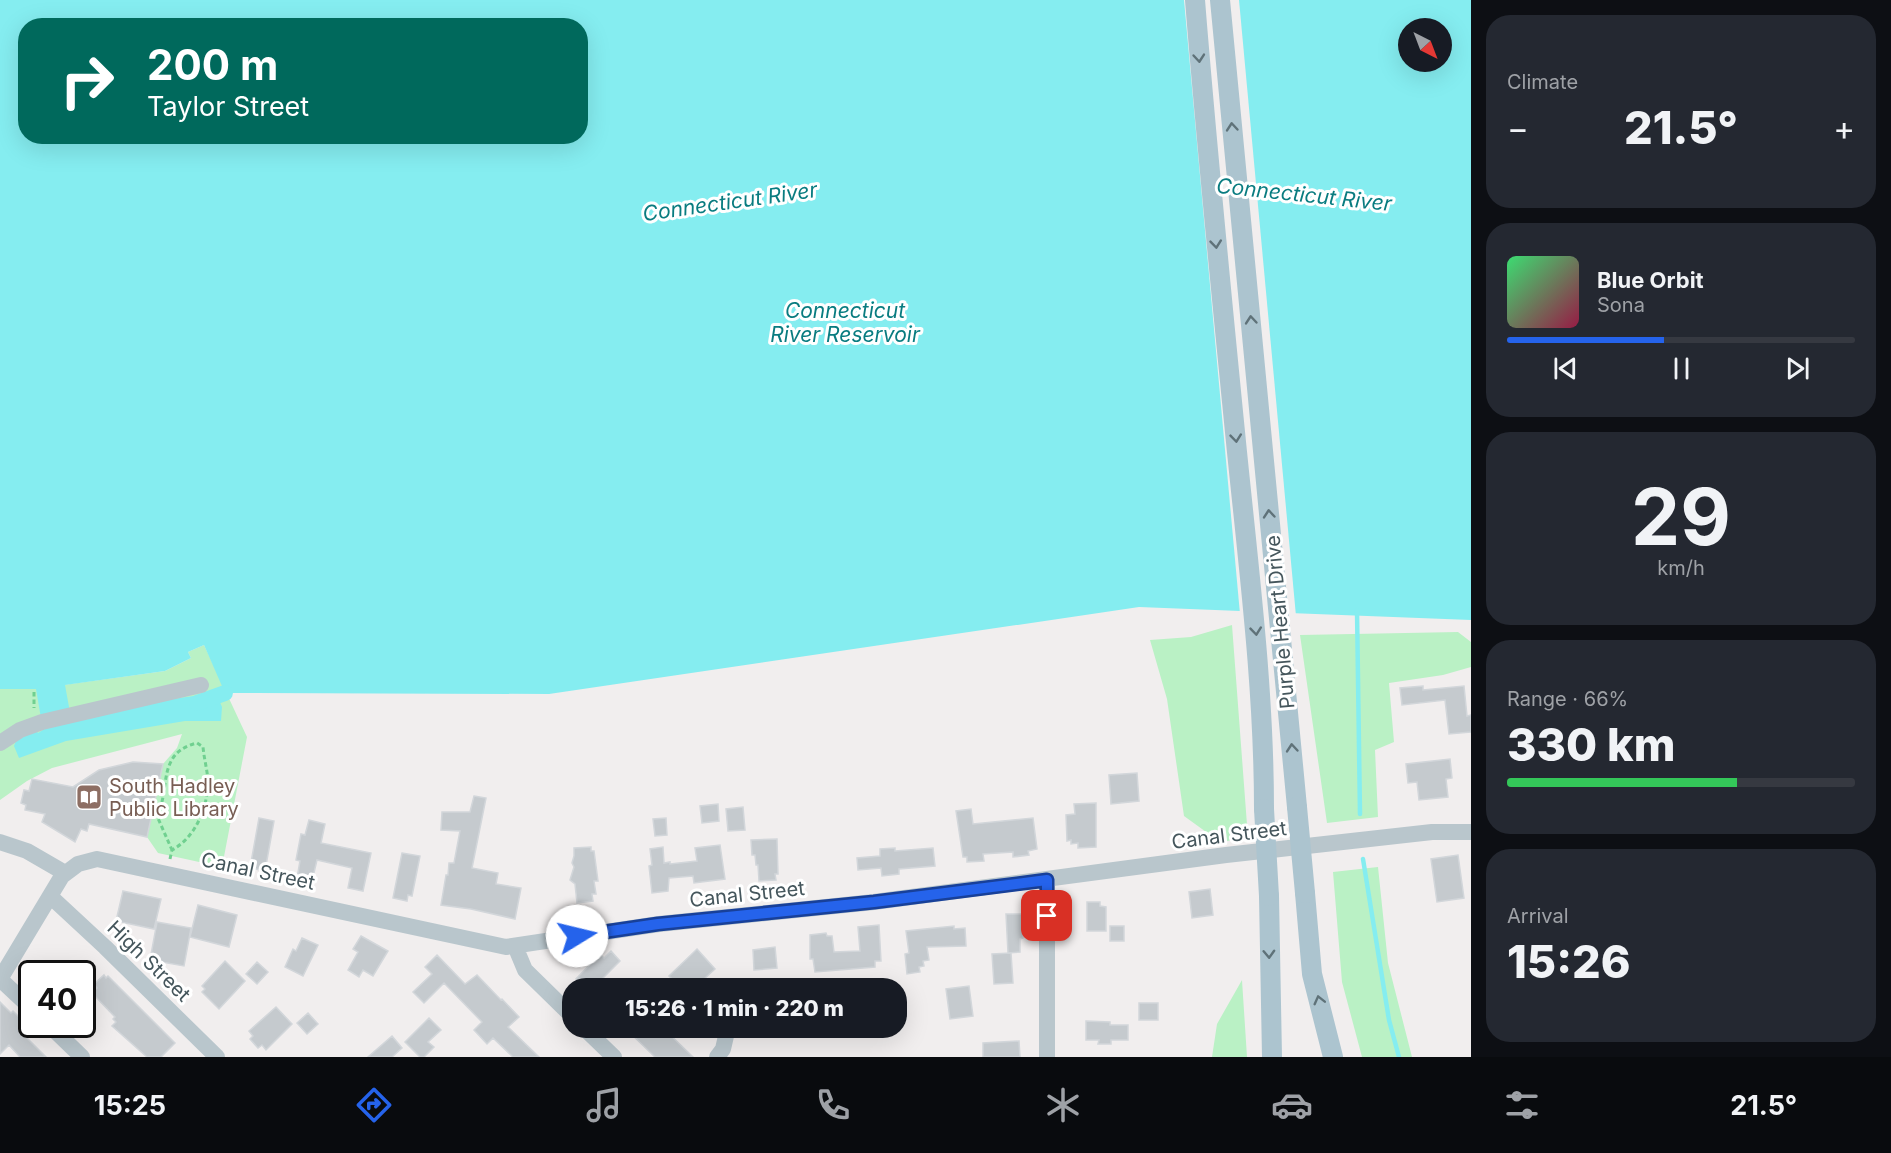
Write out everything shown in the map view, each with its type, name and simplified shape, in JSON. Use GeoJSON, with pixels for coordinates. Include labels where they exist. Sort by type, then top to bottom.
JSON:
{"type":"FeatureCollection","features":[{"type":"Feature","properties":{"kind":"main road","name":"Purple Heart Drive"},"geometry":{"type":"LineString","coordinates":[[1195,0],[1210,185],[1258,658],[1264,747],[1272,1057]]}},
{"type":"Feature","properties":{"kind":"main road","name":"Purple Heart Drive"},"geometry":{"type":"LineString","coordinates":[[1221,0],[1312,974],[1333,1057]]}},
{"type":"Feature","properties":{"kind":"street"},"geometry":{"type":"LineString","coordinates":[[0,743],[20,730],[42,722],[201,685]]}},
{"type":"Feature","properties":{"kind":"street","name":"Canal Street"},"geometry":{"type":"LineString","coordinates":[[65,873],[84,861],[108,860],[506,947],[658,924],[874,902],[1226,855],[1432,832],[1471,832]]}},
{"type":"Feature","properties":{"kind":"street"},"geometry":{"type":"LineString","coordinates":[[0,842],[27,851],[65,873],[0,979],[18,996]]}},
{"type":"Feature","properties":{"kind":"street"},"geometry":{"type":"LineString","coordinates":[[1047,880],[1047,1057]]}},
{"type":"Feature","properties":{"kind":"street","name":"High Street"},"geometry":{"type":"LineString","coordinates":[[50,896],[217,1057]]}},
{"type":"Feature","properties":{"kind":"street"},"geometry":{"type":"LineString","coordinates":[[515,946],[525,970],[562,1006]]}},
{"type":"Feature","properties":{"kind":"street"},"geometry":{"type":"LineString","coordinates":[[62,1038],[82,1057]]}},
{"type":"Feature","properties":{"kind":"street"},"geometry":{"type":"LineString","coordinates":[[594,1038],[614,1057]]}},
{"type":"Feature","properties":{"kind":"street"},"geometry":{"type":"LineString","coordinates":[[717,1057],[723,1049],[726,1038]]}},
{"type":"Feature","properties":{"kind":"path"},"geometry":{"type":"LineString","coordinates":[[170,859],[172,850],[157,816],[163,806],[162,795],[168,770],[177,753],[186,746],[197,743],[203,747],[208,777],[200,820],[183,844],[172,850]]}},
{"type":"Feature","properties":{"kind":"green space"},"geometry":{"type":"Polygon","coordinates":[[[1232,625],[1248,838],[1220,842],[1184,816],[1167,699],[1150,640],[1191,637],[1232,625]]]}},
{"type":"Feature","properties":{"kind":"green space"},"geometry":{"type":"Polygon","coordinates":[[[1458,632],[1471,642],[1471,667],[1443,675],[1389,683],[1394,742],[1375,750],[1378,817],[1327,823],[1300,635],[1458,632]]]}},
{"type":"Feature","properties":{"kind":"green space"},"geometry":{"type":"Polygon","coordinates":[[[204,645],[247,737],[222,867],[158,853],[147,837],[163,764],[177,748],[182,734],[52,768],[27,781],[0,800],[0,689],[34,689],[165,671],[191,658],[188,652],[204,645]]]}},
{"type":"Feature","properties":{"kind":"green space"},"geometry":{"type":"Polygon","coordinates":[[[1378,867],[1388,963],[1412,1057],[1362,1057],[1342,982],[1333,872],[1378,867]]]}},
{"type":"Feature","properties":{"kind":"green space"},"geometry":{"type":"Polygon","coordinates":[[[1242,980],[1247,1057],[1212,1057],[1217,1024],[1242,980]]]}},
{"type":"Feature","properties":{"kind":"water","name":"Connecticut River Reservoir"},"geometry":{"type":"Polygon","coordinates":[[[0,0],[1471,0],[1471,620],[1139,607],[549,694],[225,693],[204,645],[188,652],[191,658],[165,671],[65,685],[71,718],[216,693],[222,707],[221,721],[185,721],[66,741],[19,758],[14,746],[16,741],[36,730],[38,733],[43,730],[36,689],[0,689],[0,0]]]}},
{"type":"Feature","properties":{"kind":"pier"},"geometry":{"type":"Polygon","coordinates":[[[1184,0],[1239,0],[1296,616],[1240,614],[1184,0]]]}},
{"type":"Feature","properties":{"kind":"building"},"geometry":{"type":"Polygon","coordinates":[[[1423,686],[1423,690],[1464,686],[1467,716],[1471,715],[1471,732],[1449,734],[1445,700],[1402,705],[1400,688],[1423,686]]]}},
{"type":"Feature","properties":{"kind":"building"},"geometry":{"type":"Polygon","coordinates":[[[1450,759],[1452,778],[1446,779],[1448,797],[1419,800],[1417,782],[1408,783],[1406,764],[1450,759]]]}},
{"type":"Feature","properties":{"kind":"building","name":"South Hadley Public Library"},"geometry":{"type":"Polygon","coordinates":[[[133,762],[163,764],[147,837],[89,824],[87,831],[81,829],[75,842],[42,822],[45,814],[25,810],[26,805],[21,803],[24,790],[29,791],[32,779],[73,787],[99,770],[133,762]]]}},
{"type":"Feature","properties":{"kind":"building"},"geometry":{"type":"Polygon","coordinates":[[[1137,773],[1139,801],[1111,804],[1109,775],[1137,773]]]}},
{"type":"Feature","properties":{"kind":"building"},"geometry":{"type":"Polygon","coordinates":[[[474,796],[486,798],[472,868],[498,873],[496,884],[521,888],[515,919],[441,905],[449,863],[454,863],[460,831],[441,830],[442,812],[470,812],[474,796]]]}},
{"type":"Feature","properties":{"kind":"building"},"geometry":{"type":"Polygon","coordinates":[[[1096,803],[1096,847],[1078,848],[1078,843],[1071,844],[1071,840],[1067,841],[1066,815],[1075,814],[1074,804],[1096,803]]]}},
{"type":"Feature","properties":{"kind":"building"},"geometry":{"type":"Polygon","coordinates":[[[718,804],[719,821],[702,823],[700,806],[718,804]]]}},
{"type":"Feature","properties":{"kind":"building"},"geometry":{"type":"Polygon","coordinates":[[[743,807],[745,830],[728,831],[726,809],[743,807]]]}},
{"type":"Feature","properties":{"kind":"building"},"geometry":{"type":"Polygon","coordinates":[[[971,809],[973,824],[1033,818],[1037,849],[1028,851],[1029,855],[1013,857],[1013,852],[983,854],[984,861],[967,862],[967,857],[963,857],[956,811],[971,809]]]}},
{"type":"Feature","properties":{"kind":"building"},"geometry":{"type":"Polygon","coordinates":[[[259,818],[274,821],[265,871],[250,868],[259,818]]]}},
{"type":"Feature","properties":{"kind":"building"},"geometry":{"type":"Polygon","coordinates":[[[666,818],[667,835],[655,836],[653,819],[666,818]]]}},
{"type":"Feature","properties":{"kind":"building"},"geometry":{"type":"Polygon","coordinates":[[[309,820],[325,824],[321,843],[371,853],[363,891],[348,888],[352,868],[317,860],[312,881],[297,878],[300,861],[296,860],[301,834],[305,835],[309,820]]]}},
{"type":"Feature","properties":{"kind":"building"},"geometry":{"type":"Polygon","coordinates":[[[777,839],[778,874],[775,874],[776,880],[759,881],[758,865],[756,865],[755,855],[752,855],[751,840],[777,839]]]}},
{"type":"Feature","properties":{"kind":"building"},"geometry":{"type":"Polygon","coordinates":[[[720,845],[725,879],[694,883],[693,876],[669,878],[668,891],[652,893],[650,849],[663,847],[664,863],[670,862],[670,864],[697,861],[695,848],[720,845]]]}},
{"type":"Feature","properties":{"kind":"building"},"geometry":{"type":"Polygon","coordinates":[[[591,847],[591,851],[594,851],[598,881],[594,881],[596,894],[592,894],[593,901],[577,903],[575,884],[570,880],[574,867],[572,863],[574,848],[591,847]]]}},
{"type":"Feature","properties":{"kind":"building"},"geometry":{"type":"Polygon","coordinates":[[[895,848],[895,851],[933,848],[935,866],[899,869],[899,874],[882,876],[881,868],[858,870],[857,858],[880,856],[880,849],[895,848]]]}},
{"type":"Feature","properties":{"kind":"building"},"geometry":{"type":"Polygon","coordinates":[[[402,853],[420,856],[412,896],[408,895],[407,901],[393,898],[402,853]]]}},
{"type":"Feature","properties":{"kind":"building"},"geometry":{"type":"Polygon","coordinates":[[[1458,855],[1464,898],[1437,902],[1431,859],[1458,855]]]}},
{"type":"Feature","properties":{"kind":"building"},"geometry":{"type":"Polygon","coordinates":[[[1210,889],[1213,915],[1192,918],[1189,892],[1210,889]]]}},
{"type":"Feature","properties":{"kind":"building"},"geometry":{"type":"Polygon","coordinates":[[[123,891],[161,899],[154,929],[116,921],[123,891]]]}},
{"type":"Feature","properties":{"kind":"building"},"geometry":{"type":"Polygon","coordinates":[[[1087,902],[1100,902],[1100,906],[1106,907],[1106,931],[1087,931],[1087,902]]]}},
{"type":"Feature","properties":{"kind":"building"},"geometry":{"type":"Polygon","coordinates":[[[198,905],[237,915],[229,947],[190,937],[198,905]]]}},
{"type":"Feature","properties":{"kind":"building"},"geometry":{"type":"Polygon","coordinates":[[[1006,914],[1022,914],[1023,938],[1020,939],[1020,952],[1008,953],[1006,914]]]}},
{"type":"Feature","properties":{"kind":"building"},"geometry":{"type":"Polygon","coordinates":[[[157,922],[191,928],[184,966],[150,960],[157,922]]]}},
{"type":"Feature","properties":{"kind":"building"},"geometry":{"type":"Polygon","coordinates":[[[879,925],[881,961],[875,961],[875,967],[815,972],[813,959],[810,959],[810,935],[826,933],[827,936],[832,936],[834,952],[860,951],[858,927],[879,925]]]}},
{"type":"Feature","properties":{"kind":"building"},"geometry":{"type":"Polygon","coordinates":[[[954,926],[954,929],[965,928],[966,946],[927,947],[929,960],[923,961],[924,966],[919,967],[920,972],[907,974],[905,954],[909,953],[906,931],[954,926]]]}},
{"type":"Feature","properties":{"kind":"building"},"geometry":{"type":"Polygon","coordinates":[[[1110,926],[1124,926],[1124,941],[1110,941],[1110,926]]]}},
{"type":"Feature","properties":{"kind":"building"},"geometry":{"type":"Polygon","coordinates":[[[361,936],[388,951],[373,976],[363,970],[359,977],[348,970],[358,952],[353,949],[361,936]]]}},
{"type":"Feature","properties":{"kind":"building"},"geometry":{"type":"Polygon","coordinates":[[[302,938],[318,945],[303,976],[285,967],[293,949],[296,951],[302,938]]]}},
{"type":"Feature","properties":{"kind":"building"},"geometry":{"type":"Polygon","coordinates":[[[775,947],[777,968],[754,970],[753,950],[775,947]]]}},
{"type":"Feature","properties":{"kind":"building"},"geometry":{"type":"Polygon","coordinates":[[[697,949],[715,969],[705,978],[671,978],[669,976],[697,949]]]}},
{"type":"Feature","properties":{"kind":"building"},"geometry":{"type":"Polygon","coordinates":[[[611,951],[620,961],[603,978],[577,978],[600,954],[604,958],[611,951]]]}},
{"type":"Feature","properties":{"kind":"building"},"geometry":{"type":"Polygon","coordinates":[[[1011,953],[1013,983],[994,984],[992,954],[1011,953]]]}},
{"type":"Feature","properties":{"kind":"building"},"geometry":{"type":"Polygon","coordinates":[[[437,955],[465,984],[477,975],[502,999],[519,1017],[508,1027],[539,1057],[513,1057],[493,1038],[487,1044],[474,1030],[482,1022],[444,983],[424,1003],[413,992],[432,974],[425,967],[437,955]]]}},
{"type":"Feature","properties":{"kind":"building"},"geometry":{"type":"Polygon","coordinates":[[[225,961],[245,981],[219,1009],[202,992],[205,989],[202,986],[225,961]]]}},
{"type":"Feature","properties":{"kind":"building"},"geometry":{"type":"Polygon","coordinates":[[[257,962],[268,972],[257,984],[246,974],[257,962]]]}},
{"type":"Feature","properties":{"kind":"building"},"geometry":{"type":"Polygon","coordinates":[[[104,975],[106,978],[108,976],[175,1043],[161,1057],[147,1057],[112,1026],[116,1022],[113,1019],[115,1017],[96,997],[96,982],[104,975]]]}},
{"type":"Feature","properties":{"kind":"building"},"geometry":{"type":"Polygon","coordinates":[[[969,986],[973,1016],[950,1019],[946,989],[969,986]]]}},
{"type":"Feature","properties":{"kind":"building"},"geometry":{"type":"Polygon","coordinates":[[[0,1002],[11,1013],[13,1011],[18,1016],[18,1038],[27,1038],[46,1057],[20,1057],[9,1045],[0,1054],[0,1002]]]}},
{"type":"Feature","properties":{"kind":"building"},"geometry":{"type":"Polygon","coordinates":[[[1139,1003],[1158,1003],[1158,1020],[1139,1020],[1139,1003]]]}},
{"type":"Feature","properties":{"kind":"building"},"geometry":{"type":"Polygon","coordinates":[[[276,1007],[292,1024],[266,1050],[262,1045],[258,1048],[250,1039],[253,1036],[249,1031],[276,1007]]]}},
{"type":"Feature","properties":{"kind":"building"},"geometry":{"type":"Polygon","coordinates":[[[308,1013],[318,1024],[307,1034],[297,1023],[308,1013]]]}},
{"type":"Feature","properties":{"kind":"building"},"geometry":{"type":"Polygon","coordinates":[[[429,1018],[441,1030],[428,1042],[434,1047],[424,1057],[420,1057],[405,1042],[429,1018]]]}},
{"type":"Feature","properties":{"kind":"building"},"geometry":{"type":"Polygon","coordinates":[[[1086,1021],[1128,1025],[1128,1040],[1111,1040],[1111,1044],[1098,1044],[1099,1040],[1086,1040],[1086,1021]]]}},
{"type":"Feature","properties":{"kind":"building"},"geometry":{"type":"Polygon","coordinates":[[[392,1036],[402,1048],[392,1057],[368,1057],[392,1036]]]}},
{"type":"Feature","properties":{"kind":"building"},"geometry":{"type":"Polygon","coordinates":[[[635,1038],[673,1038],[693,1057],[655,1057],[635,1038]]]}},
{"type":"Feature","properties":{"kind":"building"},"geometry":{"type":"Polygon","coordinates":[[[1019,1041],[1020,1057],[983,1057],[983,1043],[1019,1041]]]}},
{"type":"Feature","properties":{"kind":"waterway"},"geometry":{"type":"LineString","coordinates":[[1357,610],[1360,814]]}},
{"type":"Feature","properties":{"kind":"waterway"},"geometry":{"type":"LineString","coordinates":[[197,703],[225,693]]}},
{"type":"Feature","properties":{"kind":"waterway"},"geometry":{"type":"LineString","coordinates":[[1363,859],[1389,1020],[1399,1057]]}},
{"type":"Feature","properties":{"kind":"place","name":"South Hadley Public Library"},"geometry":{"type":"Point","coordinates":[89,797]}},
{"type":"Feature","properties":{"kind":"route"},"geometry":{"type":"LineString","coordinates":[[577,936],[658,924],[874,902],[1047,880],[1047,916]]}},
{"type":"Feature","properties":{"kind":"water label","name":"Connecticut River"},"geometry":{"type":"Point","coordinates":[1304,195]}},
{"type":"Feature","properties":{"kind":"water label","name":"Connecticut River"},"geometry":{"type":"Point","coordinates":[730,202]}}]}
